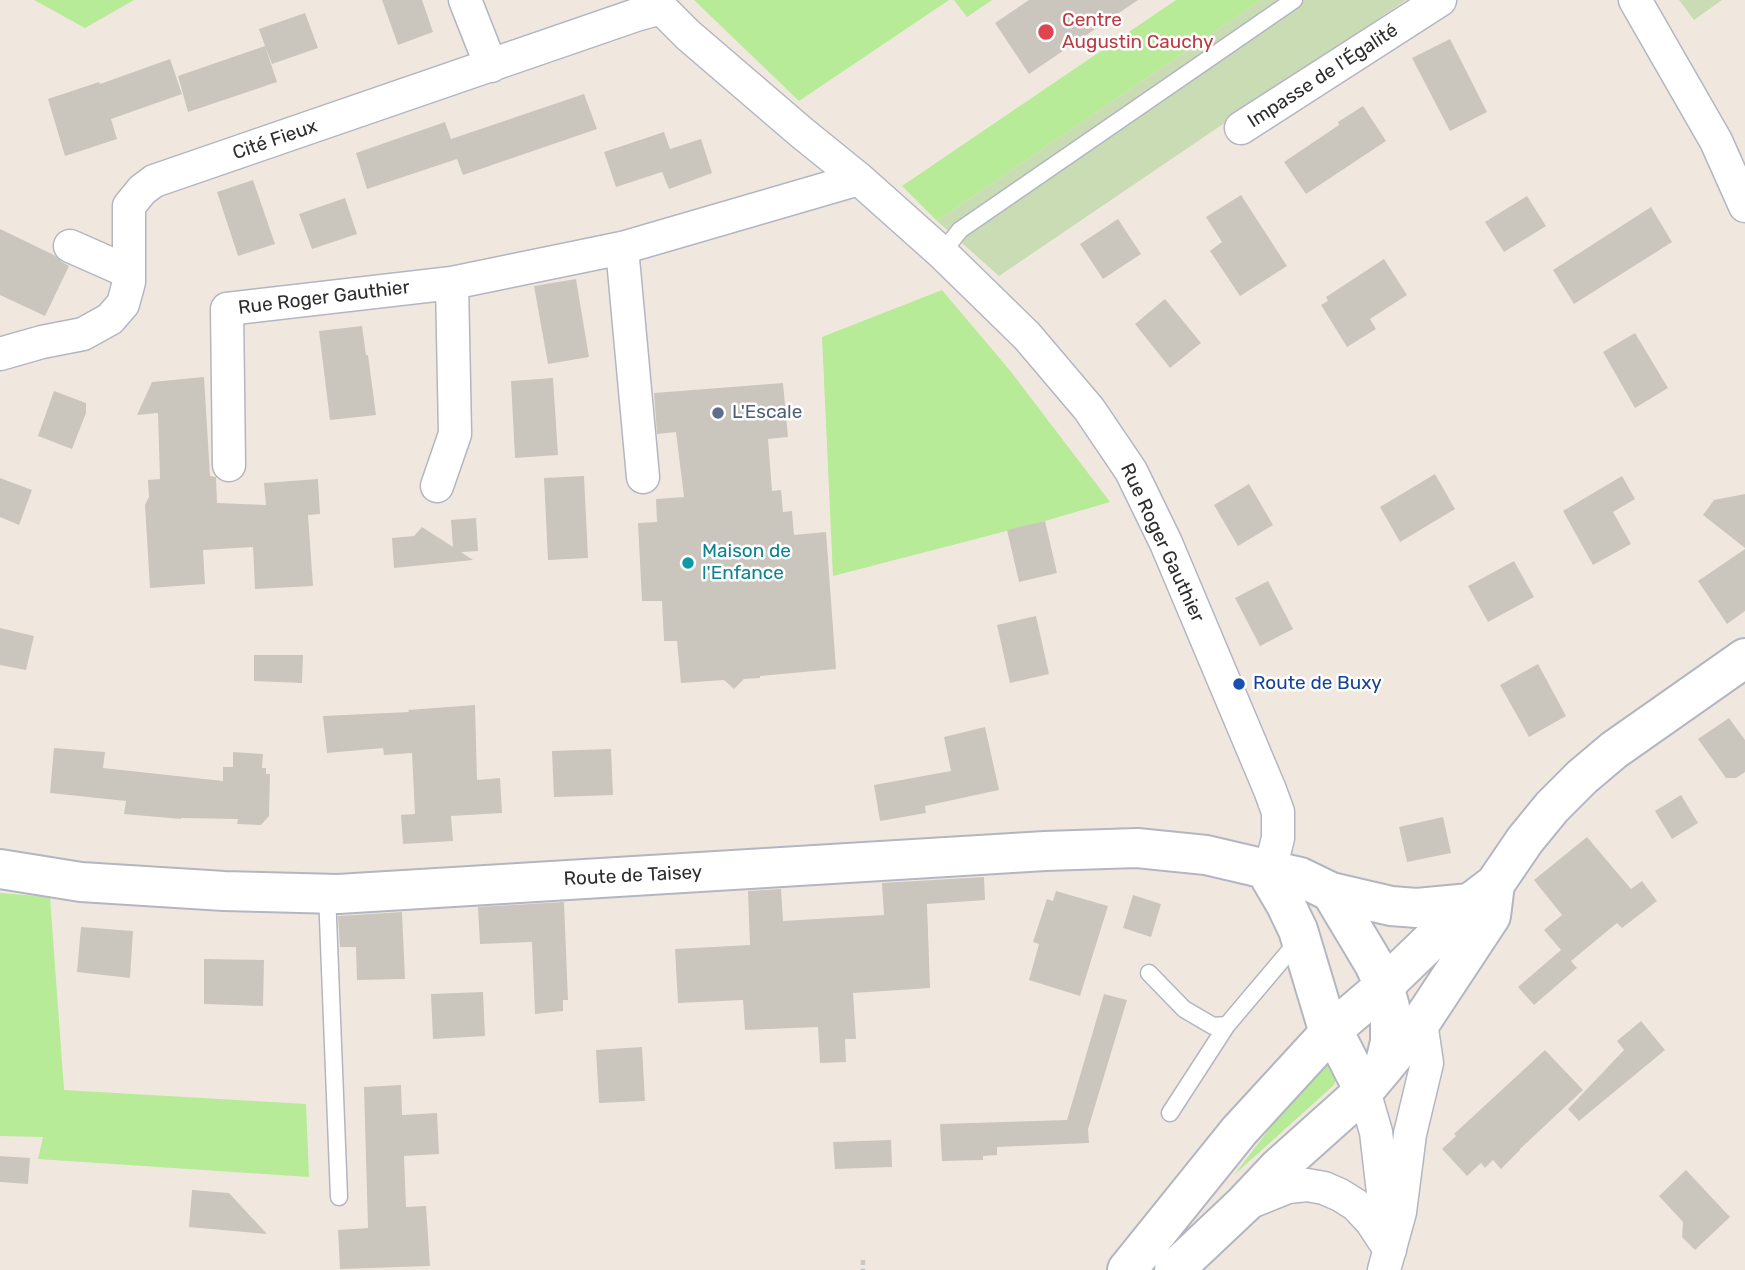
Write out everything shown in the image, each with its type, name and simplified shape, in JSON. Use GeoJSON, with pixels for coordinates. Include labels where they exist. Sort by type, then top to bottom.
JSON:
{"type":"FeatureCollection","features":[{"type":"Feature","properties":{"kind":"street"},"geometry":{"type":"LineString","coordinates":[[465,0],[491,65]]}},
{"type":"Feature","properties":{"kind":"street","name":"Impasse de l'Égalité"},"geometry":{"type":"LineString","coordinates":[[1241,128],[1440,0]]}},
{"type":"Feature","properties":{"kind":"street"},"geometry":{"type":"LineString","coordinates":[[1635,0],[1716,141],[1745,206]]}},
{"type":"Feature","properties":{"kind":"street","name":"Cité Fieux"},"geometry":{"type":"LineString","coordinates":[[0,354],[83,334],[110,319],[123,304],[129,282],[129,206],[142,190],[154,181],[491,65],[658,4]]}},
{"type":"Feature","properties":{"kind":"street","name":"Rue Roger Gauthier"},"geometry":{"type":"LineString","coordinates":[[658,4],[688,35],[943,253],[1027,336],[1089,409],[1131,471],[1166,543],[1278,812],[1278,838],[1274,854],[1265,869]]}},
{"type":"Feature","properties":{"kind":"street","name":"Rue Roger Gauthier"},"geometry":{"type":"LineString","coordinates":[[229,466],[227,309],[452,283],[622,248],[859,179]]}},
{"type":"Feature","properties":{"kind":"street"},"geometry":{"type":"LineString","coordinates":[[70,246],[129,272]]}},
{"type":"Feature","properties":{"kind":"street"},"geometry":{"type":"LineString","coordinates":[[622,248],[643,477]]}},
{"type":"Feature","properties":{"kind":"street"},"geometry":{"type":"LineString","coordinates":[[437,486],[455,434],[452,283]]}},
{"type":"Feature","properties":{"kind":"street"},"geometry":{"type":"LineString","coordinates":[[1126,1270],[1239,1131],[1329,1033],[1483,894],[1552,807],[1582,777],[1614,750],[1745,658]]}},
{"type":"Feature","properties":{"kind":"street","name":"Route de Taisey"},"geometry":{"type":"LineString","coordinates":[[0,869],[81,881],[224,891],[327,893],[1045,851],[1137,848],[1206,855],[1300,877],[1331,892],[1391,906],[1417,908],[1483,894]]}},
{"type":"Feature","properties":{"kind":"street"},"geometry":{"type":"LineString","coordinates":[[1265,869],[1285,903],[1300,939],[1329,1033],[1374,1079]]}},
{"type":"Feature","properties":{"kind":"street"},"geometry":{"type":"LineString","coordinates":[[1331,892],[1374,964],[1390,1007],[1390,1042],[1374,1079],[1387,1260]]}},
{"type":"Feature","properties":{"kind":"street"},"geometry":{"type":"LineString","coordinates":[[1174,1270],[1374,1079],[1421,1021],[1491,916],[1483,894]]}},
{"type":"Feature","properties":{"kind":"street"},"geometry":{"type":"LineString","coordinates":[[1387,1260],[1400,1212],[1410,1134],[1427,1063],[1421,1021]]}},
{"type":"Feature","properties":{"kind":"street"},"geometry":{"type":"LineString","coordinates":[[1244,1204],[1288,1187],[1307,1185],[1324,1188],[1356,1205],[1371,1221],[1387,1260]]}},
{"type":"Feature","properties":{"kind":"lane"},"geometry":{"type":"LineString","coordinates":[[943,253],[960,230],[1294,0]]}},
{"type":"Feature","properties":{"kind":"lane"},"geometry":{"type":"LineString","coordinates":[[327,893],[340,1197]]}},
{"type":"Feature","properties":{"kind":"lane"},"geometry":{"type":"LineString","coordinates":[[1170,1113],[1227,1025],[1300,939]]}},
{"type":"Feature","properties":{"kind":"lane"},"geometry":{"type":"LineString","coordinates":[[1149,973],[1184,1009],[1213,1026],[1227,1025]]}},
{"type":"Feature","properties":{"kind":"path"},"geometry":{"type":"LineString","coordinates":[[863,1260],[863,1270]]}},
{"type":"Feature","properties":{"kind":"green space"},"geometry":{"type":"Polygon","coordinates":[[[34,0],[134,0],[85,28],[34,0]]]}},
{"type":"Feature","properties":{"kind":"green space"},"geometry":{"type":"Polygon","coordinates":[[[694,0],[949,0],[799,101],[694,0]]]}},
{"type":"Feature","properties":{"kind":"green space"},"geometry":{"type":"Polygon","coordinates":[[[954,0],[992,0],[967,17],[954,0]]]}},
{"type":"Feature","properties":{"kind":"green space"},"geometry":{"type":"Polygon","coordinates":[[[1176,0],[1261,0],[937,221],[902,186],[1176,0]]]}},
{"type":"Feature","properties":{"kind":"green space"},"geometry":{"type":"Polygon","coordinates":[[[1261,0],[1406,0],[999,276],[937,221],[1261,0]]]}},
{"type":"Feature","properties":{"kind":"green space"},"geometry":{"type":"Polygon","coordinates":[[[1679,0],[1722,0],[1694,20],[1679,0]]]}},
{"type":"Feature","properties":{"kind":"green space"},"geometry":{"type":"Polygon","coordinates":[[[942,290],[1012,373],[1110,502],[833,576],[822,337],[942,290]]]}},
{"type":"Feature","properties":{"kind":"green space"},"geometry":{"type":"Polygon","coordinates":[[[0,893],[50,897],[64,1090],[306,1104],[309,1177],[38,1159],[43,1137],[0,1136],[0,893]]]}},
{"type":"Feature","properties":{"kind":"green space"},"geometry":{"type":"Polygon","coordinates":[[[1330,1066],[1337,1077],[1334,1085],[1234,1175],[1317,1067],[1330,1066]]]}},
{"type":"Feature","properties":{"kind":"building"},"geometry":{"type":"Polygon","coordinates":[[[382,0],[422,0],[433,32],[398,45],[382,0]]]}},
{"type":"Feature","properties":{"kind":"building","name":"Centre Augustin Cauchy"},"geometry":{"type":"Polygon","coordinates":[[[1029,0],[1138,0],[1029,74],[995,23],[1029,0]]]}},
{"type":"Feature","properties":{"kind":"building"},"geometry":{"type":"Polygon","coordinates":[[[305,13],[318,48],[272,64],[259,29],[305,13]]]}},
{"type":"Feature","properties":{"kind":"building"},"geometry":{"type":"Polygon","coordinates":[[[1450,39],[1487,112],[1450,131],[1412,58],[1450,39]]]}},
{"type":"Feature","properties":{"kind":"building"},"geometry":{"type":"Polygon","coordinates":[[[265,46],[277,82],[188,112],[178,76],[265,46]]]}},
{"type":"Feature","properties":{"kind":"building"},"geometry":{"type":"Polygon","coordinates":[[[170,59],[182,94],[111,119],[117,139],[65,156],[48,99],[170,59]]]}},
{"type":"Feature","properties":{"kind":"building"},"geometry":{"type":"Polygon","coordinates":[[[584,94],[597,129],[463,175],[457,159],[367,189],[356,153],[445,122],[451,139],[584,94]]]}},
{"type":"Feature","properties":{"kind":"building"},"geometry":{"type":"Polygon","coordinates":[[[1363,106],[1386,141],[1306,194],[1284,162],[1363,106]]]}},
{"type":"Feature","properties":{"kind":"building"},"geometry":{"type":"Polygon","coordinates":[[[664,132],[670,149],[701,139],[712,173],[669,189],[662,172],[616,187],[604,152],[664,132]]]}},
{"type":"Feature","properties":{"kind":"building"},"geometry":{"type":"Polygon","coordinates":[[[253,180],[275,244],[238,256],[217,192],[253,180]]]}},
{"type":"Feature","properties":{"kind":"building"},"geometry":{"type":"Polygon","coordinates":[[[1241,195],[1287,266],[1240,296],[1210,251],[1222,242],[1206,217],[1241,195]]]}},
{"type":"Feature","properties":{"kind":"building"},"geometry":{"type":"Polygon","coordinates":[[[1527,196],[1546,226],[1504,252],[1485,222],[1527,196]]]}},
{"type":"Feature","properties":{"kind":"building"},"geometry":{"type":"Polygon","coordinates":[[[345,198],[357,234],[312,249],[299,214],[345,198]]]}},
{"type":"Feature","properties":{"kind":"building"},"geometry":{"type":"Polygon","coordinates":[[[1651,207],[1672,242],[1574,304],[1553,270],[1651,207]]]}},
{"type":"Feature","properties":{"kind":"building"},"geometry":{"type":"Polygon","coordinates":[[[1118,219],[1141,254],[1103,279],[1080,244],[1118,219]]]}},
{"type":"Feature","properties":{"kind":"building"},"geometry":{"type":"Polygon","coordinates":[[[0,229],[54,255],[69,266],[45,316],[0,295],[0,229]]]}},
{"type":"Feature","properties":{"kind":"building"},"geometry":{"type":"Polygon","coordinates":[[[1384,259],[1407,295],[1370,319],[1376,329],[1347,347],[1321,305],[1328,301],[1326,297],[1384,259]]]}},
{"type":"Feature","properties":{"kind":"building"},"geometry":{"type":"Polygon","coordinates":[[[576,279],[589,357],[548,364],[534,286],[576,279]]]}},
{"type":"Feature","properties":{"kind":"building"},"geometry":{"type":"Polygon","coordinates":[[[1165,299],[1201,343],[1170,368],[1135,324],[1165,299]]]}},
{"type":"Feature","properties":{"kind":"building"},"geometry":{"type":"Polygon","coordinates":[[[362,326],[376,415],[330,420],[319,331],[362,326]]]}},
{"type":"Feature","properties":{"kind":"building"},"geometry":{"type":"Polygon","coordinates":[[[1635,333],[1668,388],[1635,408],[1603,352],[1635,333]]]}},
{"type":"Feature","properties":{"kind":"building"},"geometry":{"type":"Polygon","coordinates":[[[204,377],[210,476],[216,477],[217,503],[266,505],[264,483],[318,479],[320,514],[308,515],[313,586],[255,589],[253,547],[203,550],[205,584],[150,588],[145,505],[149,497],[148,480],[160,479],[158,413],[137,415],[152,382],[204,377]]]}},
{"type":"Feature","properties":{"kind":"building"},"geometry":{"type":"Polygon","coordinates":[[[553,378],[558,455],[515,458],[511,381],[553,378]]]}},
{"type":"Feature","properties":{"kind":"building","name":"Maison de l'Enfance"},"geometry":{"type":"Polygon","coordinates":[[[783,383],[788,437],[768,439],[772,491],[781,490],[783,512],[792,511],[794,535],[826,532],[836,669],[744,679],[734,689],[724,680],[681,683],[677,641],[664,641],[662,601],[642,601],[638,523],[657,522],[656,499],[684,497],[676,432],[657,434],[654,393],[783,383]]]}},
{"type":"Feature","properties":{"kind":"building"},"geometry":{"type":"Polygon","coordinates":[[[54,391],[86,403],[86,413],[72,449],[38,436],[54,391]]]}},
{"type":"Feature","properties":{"kind":"building"},"geometry":{"type":"Polygon","coordinates":[[[1435,474],[1455,509],[1400,542],[1380,507],[1435,474]]]}},
{"type":"Feature","properties":{"kind":"building"},"geometry":{"type":"Polygon","coordinates":[[[584,476],[588,558],[548,560],[544,478],[584,476]]]}},
{"type":"Feature","properties":{"kind":"building"},"geometry":{"type":"Polygon","coordinates":[[[1622,476],[1635,499],[1613,512],[1631,544],[1593,565],[1563,511],[1622,476]]]}},
{"type":"Feature","properties":{"kind":"building"},"geometry":{"type":"Polygon","coordinates":[[[0,478],[32,490],[19,525],[0,517],[0,478]]]}},
{"type":"Feature","properties":{"kind":"building"},"geometry":{"type":"Polygon","coordinates":[[[1249,484],[1273,525],[1238,546],[1214,505],[1249,484]]]}},
{"type":"Feature","properties":{"kind":"building"},"geometry":{"type":"Polygon","coordinates":[[[1745,494],[1745,548],[1703,515],[1714,500],[1745,494]]]}},
{"type":"Feature","properties":{"kind":"building"},"geometry":{"type":"Polygon","coordinates":[[[476,518],[478,551],[461,552],[473,560],[394,568],[392,538],[414,536],[422,527],[453,547],[451,520],[476,518]]]}},
{"type":"Feature","properties":{"kind":"building"},"geometry":{"type":"Polygon","coordinates":[[[1045,521],[1057,573],[1019,582],[1007,530],[1045,521]]]}},
{"type":"Feature","properties":{"kind":"building"},"geometry":{"type":"Polygon","coordinates":[[[1745,549],[1745,611],[1727,624],[1698,581],[1745,549]]]}},
{"type":"Feature","properties":{"kind":"building"},"geometry":{"type":"Polygon","coordinates":[[[1514,561],[1534,597],[1488,622],[1468,586],[1514,561]]]}},
{"type":"Feature","properties":{"kind":"building"},"geometry":{"type":"Polygon","coordinates":[[[1268,581],[1293,629],[1260,646],[1235,598],[1268,581]]]}},
{"type":"Feature","properties":{"kind":"building"},"geometry":{"type":"Polygon","coordinates":[[[1036,616],[1049,674],[1010,683],[997,625],[1036,616]]]}},
{"type":"Feature","properties":{"kind":"building"},"geometry":{"type":"Polygon","coordinates":[[[0,628],[34,636],[26,670],[0,665],[0,628]]]}},
{"type":"Feature","properties":{"kind":"building"},"geometry":{"type":"Polygon","coordinates":[[[254,655],[303,655],[302,683],[254,681],[254,655]]]}},
{"type":"Feature","properties":{"kind":"building"},"geometry":{"type":"Polygon","coordinates":[[[1538,664],[1566,716],[1529,737],[1500,685],[1538,664]]]}},
{"type":"Feature","properties":{"kind":"building"},"geometry":{"type":"Polygon","coordinates":[[[475,705],[477,780],[500,778],[502,813],[451,816],[453,841],[403,844],[401,815],[415,814],[412,753],[384,755],[383,748],[327,753],[323,716],[409,712],[408,710],[475,705]]]}},
{"type":"Feature","properties":{"kind":"building"},"geometry":{"type":"Polygon","coordinates":[[[1729,718],[1745,740],[1745,772],[1736,778],[1726,778],[1698,739],[1729,718]]]}},
{"type":"Feature","properties":{"kind":"building"},"geometry":{"type":"Polygon","coordinates":[[[985,727],[999,790],[925,806],[926,813],[880,821],[874,785],[951,771],[944,737],[985,727]]]}},
{"type":"Feature","properties":{"kind":"building"},"geometry":{"type":"Polygon","coordinates":[[[54,748],[105,752],[103,768],[223,781],[223,767],[233,767],[233,752],[263,754],[262,768],[266,768],[266,774],[270,774],[269,816],[261,825],[237,824],[238,819],[181,819],[124,814],[126,801],[50,793],[54,748]]]}},
{"type":"Feature","properties":{"kind":"building"},"geometry":{"type":"Polygon","coordinates":[[[611,749],[613,795],[554,797],[552,751],[611,749]]]}},
{"type":"Feature","properties":{"kind":"building"},"geometry":{"type":"Polygon","coordinates":[[[1681,795],[1698,823],[1672,839],[1655,811],[1681,795]]]}},
{"type":"Feature","properties":{"kind":"building"},"geometry":{"type":"Polygon","coordinates":[[[1443,817],[1451,853],[1407,862],[1399,827],[1443,817]]]}},
{"type":"Feature","properties":{"kind":"building"},"geometry":{"type":"Polygon","coordinates":[[[1587,837],[1631,889],[1642,881],[1657,901],[1622,928],[1617,923],[1571,961],[1577,968],[1534,1005],[1518,987],[1561,950],[1544,930],[1562,915],[1534,880],[1587,837]]]}},
{"type":"Feature","properties":{"kind":"building"},"geometry":{"type":"Polygon","coordinates":[[[984,877],[985,900],[927,904],[930,988],[853,993],[856,1039],[845,1039],[846,1062],[820,1063],[818,1027],[745,1030],[743,1000],[678,1003],[675,949],[750,945],[748,891],[781,889],[783,921],[884,915],[882,883],[984,877]]]}},
{"type":"Feature","properties":{"kind":"building"},"geometry":{"type":"Polygon","coordinates":[[[1056,891],[1108,906],[1080,996],[1029,980],[1039,944],[1033,942],[1047,899],[1053,901],[1056,891]]]}},
{"type":"Feature","properties":{"kind":"building"},"geometry":{"type":"Polygon","coordinates":[[[1133,895],[1161,904],[1151,937],[1123,928],[1133,895]]]}},
{"type":"Feature","properties":{"kind":"building"},"geometry":{"type":"Polygon","coordinates":[[[564,902],[568,1000],[563,1000],[563,1011],[535,1014],[532,942],[480,944],[478,907],[564,902]]]}},
{"type":"Feature","properties":{"kind":"building"},"geometry":{"type":"Polygon","coordinates":[[[402,912],[405,979],[357,980],[356,947],[340,947],[338,916],[402,912]]]}},
{"type":"Feature","properties":{"kind":"building"},"geometry":{"type":"Polygon","coordinates":[[[81,927],[133,931],[130,978],[77,972],[81,927]]]}},
{"type":"Feature","properties":{"kind":"building"},"geometry":{"type":"Polygon","coordinates":[[[204,959],[264,960],[263,1006],[204,1004],[204,959]]]}},
{"type":"Feature","properties":{"kind":"building"},"geometry":{"type":"Polygon","coordinates":[[[483,992],[485,1036],[433,1039],[431,994],[483,992]]]}},
{"type":"Feature","properties":{"kind":"building"},"geometry":{"type":"Polygon","coordinates":[[[1104,994],[1127,1000],[1088,1129],[1089,1143],[997,1147],[997,1155],[983,1156],[983,1160],[942,1161],[940,1124],[1067,1120],[1104,994]]]}},
{"type":"Feature","properties":{"kind":"building"},"geometry":{"type":"Polygon","coordinates":[[[1641,1021],[1665,1050],[1579,1121],[1568,1109],[1624,1050],[1617,1041],[1641,1021]]]}},
{"type":"Feature","properties":{"kind":"building"},"geometry":{"type":"Polygon","coordinates":[[[642,1047],[645,1101],[599,1103],[596,1050],[642,1047]]]}},
{"type":"Feature","properties":{"kind":"building"},"geometry":{"type":"Polygon","coordinates":[[[1545,1050],[1583,1090],[1501,1169],[1493,1160],[1485,1168],[1481,1163],[1467,1176],[1442,1149],[1456,1136],[1454,1134],[1545,1050]]]}},
{"type":"Feature","properties":{"kind":"building"},"geometry":{"type":"Polygon","coordinates":[[[401,1085],[402,1115],[437,1113],[439,1154],[404,1156],[406,1207],[426,1206],[430,1266],[340,1269],[338,1230],[368,1228],[364,1087],[401,1085]]]}},
{"type":"Feature","properties":{"kind":"building"},"geometry":{"type":"Polygon","coordinates":[[[891,1140],[892,1167],[835,1169],[833,1142],[891,1140]]]}},
{"type":"Feature","properties":{"kind":"building"},"geometry":{"type":"Polygon","coordinates":[[[0,1156],[30,1158],[28,1184],[0,1182],[0,1156]]]}},
{"type":"Feature","properties":{"kind":"building"},"geometry":{"type":"Polygon","coordinates":[[[1686,1170],[1730,1217],[1695,1250],[1682,1237],[1683,1222],[1659,1196],[1686,1170]]]}},
{"type":"Feature","properties":{"kind":"building"},"geometry":{"type":"Polygon","coordinates":[[[192,1190],[229,1193],[267,1234],[189,1227],[192,1190]]]}},
{"type":"Feature","properties":{"kind":"place","name":"Centre Augustin Cauchy"},"geometry":{"type":"Point","coordinates":[1046,32]}},
{"type":"Feature","properties":{"kind":"place","name":"L'Escale"},"geometry":{"type":"Point","coordinates":[718,413]}},
{"type":"Feature","properties":{"kind":"place","name":"Maison de l'Enfance"},"geometry":{"type":"Point","coordinates":[688,563]}},
{"type":"Feature","properties":{"kind":"place","name":"Route de Buxy"},"geometry":{"type":"Point","coordinates":[1239,684]}}]}
